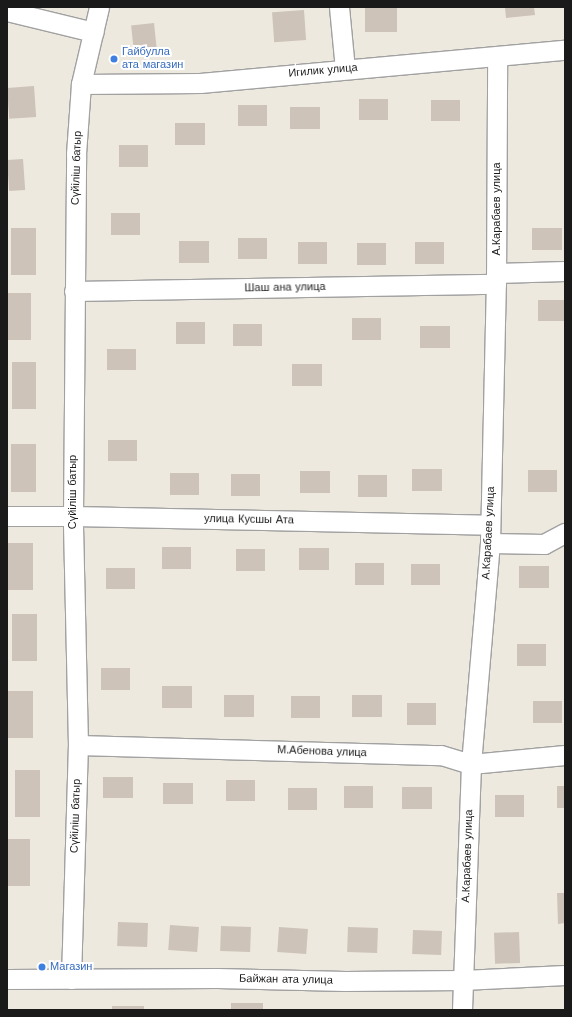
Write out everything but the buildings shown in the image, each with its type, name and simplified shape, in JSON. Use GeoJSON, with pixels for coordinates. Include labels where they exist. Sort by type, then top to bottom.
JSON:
{"type":"FeatureCollection","features":[{"type":"Feature","properties":{"kind":"street","name":"Сүйіліш батыр"},"geometry":{"type":"LineString","coordinates":[[71,979],[78,745],[73,516],[76,154],[81,84],[100,7]]}},
{"type":"Feature","properties":{"kind":"street"},"geometry":{"type":"LineString","coordinates":[[339,7],[345,69]]}},
{"type":"Feature","properties":{"kind":"street"},"geometry":{"type":"LineString","coordinates":[[7,12],[94,32]]}},
{"type":"Feature","properties":{"kind":"street","name":"Игилик улица"},"geometry":{"type":"LineString","coordinates":[[81,84],[200,82],[565,50]]}},
{"type":"Feature","properties":{"kind":"street","name":"А.Карабаев улица"},"geometry":{"type":"LineString","coordinates":[[462,1010],[471,764],[490,534],[496,279],[497,56]]}},
{"type":"Feature","properties":{"kind":"street","name":"Шаш ана улица"},"geometry":{"type":"LineString","coordinates":[[74,291],[496,279],[565,271]]}},
{"type":"Feature","properties":{"kind":"street","name":"улица Кусшы Ата"},"geometry":{"type":"LineString","coordinates":[[7,516],[73,516],[490,534],[544,544],[565,533]]}},
{"type":"Feature","properties":{"kind":"street","name":"М.Абенова улица"},"geometry":{"type":"LineString","coordinates":[[78,745],[441,755],[471,764],[565,755]]}},
{"type":"Feature","properties":{"kind":"street","name":"Байжан ата улица"},"geometry":{"type":"LineString","coordinates":[[7,979],[217,978],[345,981],[463,980],[565,975]]}},
{"type":"Feature","properties":{"kind":"place","name":"Гайбулла ата магазин"},"geometry":{"type":"Point","coordinates":[114,59]}},
{"type":"Feature","properties":{"kind":"place","name":"Магазин"},"geometry":{"type":"Point","coordinates":[42,967]}}]}
